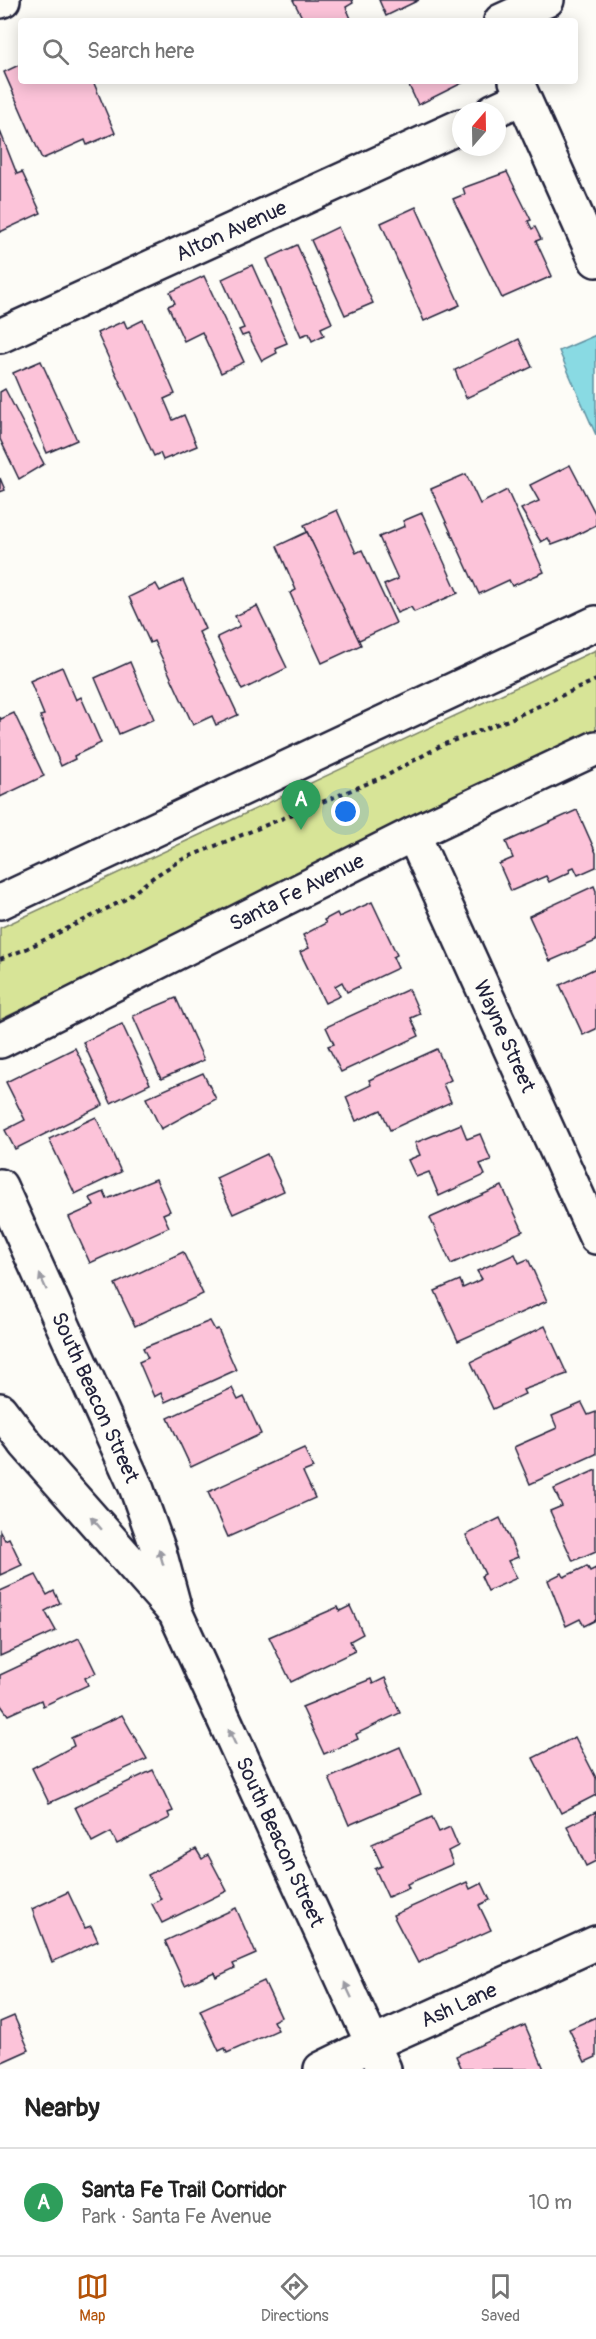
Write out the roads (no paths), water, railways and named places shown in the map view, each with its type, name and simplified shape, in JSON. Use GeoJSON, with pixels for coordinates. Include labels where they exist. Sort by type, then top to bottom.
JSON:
{"type":"FeatureCollection","features":[{"type":"Feature","properties":{"kind":"street"},"geometry":{"type":"LineString","coordinates":[[486,0],[494,18]]}},
{"type":"Feature","properties":{"kind":"street"},"geometry":{"type":"LineString","coordinates":[[508,18],[547,0]]}},
{"type":"Feature","properties":{"kind":"street"},"geometry":{"type":"LineString","coordinates":[[510,97],[596,260]]}},
{"type":"Feature","properties":{"kind":"street","name":"Alton Avenue"},"geometry":{"type":"LineString","coordinates":[[0,336],[452,130]]}},
{"type":"Feature","properties":{"kind":"street"},"geometry":{"type":"LineString","coordinates":[[0,902],[596,623]]}},
{"type":"Feature","properties":{"kind":"street","name":"Santa Fe Avenue"},"geometry":{"type":"LineString","coordinates":[[0,1041],[413,834],[596,748]]}},
{"type":"Feature","properties":{"kind":"street","name":"Wayne Street"},"geometry":{"type":"LineString","coordinates":[[413,834],[596,1237]]}},
{"type":"Feature","properties":{"kind":"street","name":"South Beacon Street"},"geometry":{"type":"LineString","coordinates":[[0,1186],[136,1487],[159,1551],[176,1614],[378,2056]]}},
{"type":"Feature","properties":{"kind":"street","name":"South Beacon Street"},"geometry":{"type":"LineString","coordinates":[[0,1410],[13,1441],[176,1614]]}},
{"type":"Feature","properties":{"kind":"street","name":"Ash Lane"},"geometry":{"type":"LineString","coordinates":[[321,2069],[378,2056],[596,1943]]}},
{"type":"Feature","properties":{"kind":"water"},"geometry":{"type":"Polygon","coordinates":[[[596,335],[596,435],[559,351],[596,335]]]}},
{"type":"Feature","properties":{"kind":"place","name":"Santa Fe Trail Corridor"},"geometry":{"type":"Point","coordinates":[301,830]}}]}
